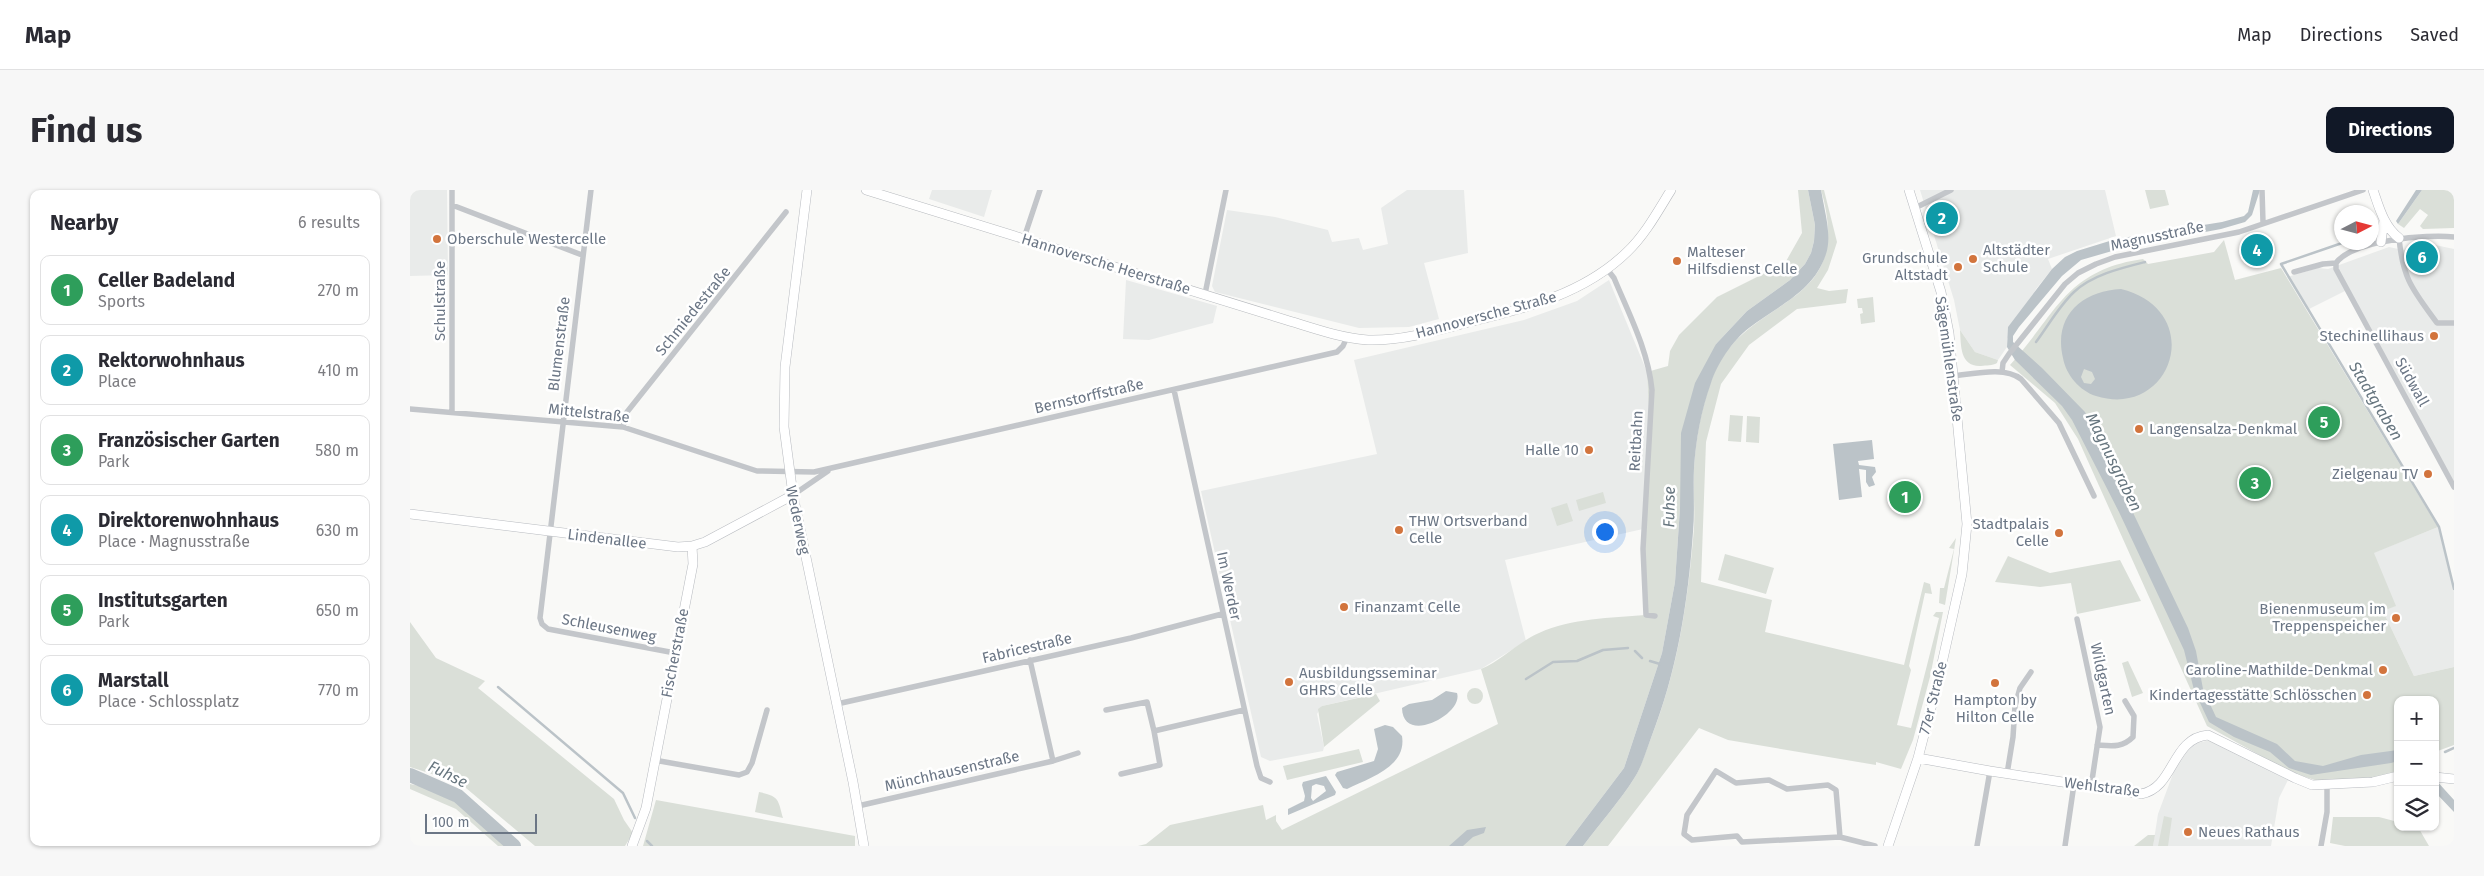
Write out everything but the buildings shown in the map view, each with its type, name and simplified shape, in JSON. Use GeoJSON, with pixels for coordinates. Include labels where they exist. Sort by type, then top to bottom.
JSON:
{"type":"FeatureCollection","features":[{"type":"Feature","properties":{"kind":"street","name":"Schulstraße"},"geometry":{"type":"LineString","coordinates":[[452,190],[452,412]]}},
{"type":"Feature","properties":{"kind":"street","name":"Blumenstraße"},"geometry":{"type":"LineString","coordinates":[[550,532],[591,190]]}},
{"type":"Feature","properties":{"kind":"street","name":"Wederweg"},"geometry":{"type":"LineString","coordinates":[[807,190],[785,367],[784,427],[793,495],[858,806],[864,846]]}},
{"type":"Feature","properties":{"kind":"street","name":"Hannoversche Heerstraße"},"geometry":{"type":"LineString","coordinates":[[866,190],[1347,337]]}},
{"type":"Feature","properties":{"kind":"street"},"geometry":{"type":"LineString","coordinates":[[1024,238],[1040,190]]}},
{"type":"Feature","properties":{"kind":"street"},"geometry":{"type":"LineString","coordinates":[[1205,294],[1226,190]]}},
{"type":"Feature","properties":{"kind":"street","name":"Hannoversche Straße"},"geometry":{"type":"LineString","coordinates":[[1347,337],[1382,340],[1412,336],[1487,318],[1576,289],[1607,269],[1628,252],[1641,236],[1671,190]]}},
{"type":"Feature","properties":{"kind":"street","name":"Sägemühlenstraße"},"geometry":{"type":"LineString","coordinates":[[1909,190],[1940,292],[1949,333],[1967,524],[1965,546]]}},
{"type":"Feature","properties":{"kind":"street"},"geometry":{"type":"LineString","coordinates":[[1914,209],[1951,190]]}},
{"type":"Feature","properties":{"kind":"street"},"geometry":{"type":"LineString","coordinates":[[2262,190],[2263,222]]}},
{"type":"Feature","properties":{"kind":"street","name":"Magnusstraße"},"geometry":{"type":"LineString","coordinates":[[2002,372],[2003,362],[2065,284],[2078,273],[2115,257],[2239,232],[2263,222],[2362,190]]}},
{"type":"Feature","properties":{"kind":"street"},"geometry":{"type":"LineString","coordinates":[[2373,190],[2384,220],[2392,233],[2399,238],[2401,261],[2406,277],[2437,323],[2454,323]]}},
{"type":"Feature","properties":{"kind":"street"},"geometry":{"type":"LineString","coordinates":[[452,205],[582,254]]}},
{"type":"Feature","properties":{"kind":"street","name":"Schmiedestraße"},"geometry":{"type":"LineString","coordinates":[[623,427],[627,412],[786,212]]}},
{"type":"Feature","properties":{"kind":"street"},"geometry":{"type":"LineString","coordinates":[[2381,242],[2384,220]]}},
{"type":"Feature","properties":{"kind":"street"},"geometry":{"type":"LineString","coordinates":[[2294,272],[2323,264],[2336,263],[2346,254],[2399,238],[2454,237]]}},
{"type":"Feature","properties":{"kind":"street","name":"Südwall"},"geometry":{"type":"LineString","coordinates":[[2336,263],[2338,276],[2454,487]]}},
{"type":"Feature","properties":{"kind":"street","name":"Reitbahn"},"geometry":{"type":"LineString","coordinates":[[1607,269],[1614,278],[1642,346],[1650,374],[1652,390],[1643,549],[1646,615],[1655,616]]}},
{"type":"Feature","properties":{"kind":"street","name":"Bernstorffstraße"},"geometry":{"type":"LineString","coordinates":[[789,473],[830,470],[1337,352],[1343,346],[1347,337]]}},
{"type":"Feature","properties":{"kind":"street"},"geometry":{"type":"LineString","coordinates":[[1953,376],[2002,372],[2010,373],[2021,379],[2059,423],[2094,496]]}},
{"type":"Feature","properties":{"kind":"street","name":"Im Werder"},"geometry":{"type":"LineString","coordinates":[[1174,390],[1257,766],[1261,778],[1270,782]]}},
{"type":"Feature","properties":{"kind":"street","name":"Mittelstraße"},"geometry":{"type":"LineString","coordinates":[[410,409],[623,427],[757,472],[789,473]]}},
{"type":"Feature","properties":{"kind":"street","name":"Bernstorffstraße"},"geometry":{"type":"LineString","coordinates":[[793,495],[830,470]]}},
{"type":"Feature","properties":{"kind":"street","name":"Lindenallee"},"geometry":{"type":"LineString","coordinates":[[410,514],[678,547],[692,546],[705,542],[793,495]]}},
{"type":"Feature","properties":{"kind":"street","name":"Schleusenweg"},"geometry":{"type":"LineString","coordinates":[[550,532],[540,618],[542,624],[548,628],[675,653]]}},
{"type":"Feature","properties":{"kind":"street","name":"Fischerstraße"},"geometry":{"type":"LineString","coordinates":[[632,846],[646,808],[693,564],[692,546]]}},
{"type":"Feature","properties":{"kind":"street","name":"77er Straße"},"geometry":{"type":"LineString","coordinates":[[1888,846],[1918,758],[1938,681],[1962,574],[1965,546]]}},
{"type":"Feature","properties":{"kind":"street","name":"Fabricestraße"},"geometry":{"type":"LineString","coordinates":[[837,704],[1131,638],[1222,614]]}},
{"type":"Feature","properties":{"kind":"street","name":"Wildgarten"},"geometry":{"type":"LineString","coordinates":[[2077,619],[2099,716],[2098,745],[2091,787]]}},
{"type":"Feature","properties":{"kind":"street"},"geometry":{"type":"LineString","coordinates":[[1030,660],[1053,761]]}},
{"type":"Feature","properties":{"kind":"street"},"geometry":{"type":"LineString","coordinates":[[2006,774],[2013,737],[2015,706],[2020,688],[2031,672]]}},
{"type":"Feature","properties":{"kind":"street","name":"Wildgarten"},"geometry":{"type":"LineString","coordinates":[[2098,745],[2116,746],[2126,743],[2132,737],[2134,716],[2125,701]]}},
{"type":"Feature","properties":{"kind":"street"},"geometry":{"type":"LineString","coordinates":[[1106,710],[1147,702],[1154,731],[1160,765],[1121,774]]}},
{"type":"Feature","properties":{"kind":"street"},"geometry":{"type":"LineString","coordinates":[[654,760],[739,775],[747,772],[752,763],[767,710]]}},
{"type":"Feature","properties":{"kind":"street"},"geometry":{"type":"LineString","coordinates":[[1154,731],[1244,710]]}},
{"type":"Feature","properties":{"kind":"street","name":"Wehlstraße"},"geometry":{"type":"LineString","coordinates":[[1918,758],[2136,794],[2149,792],[2162,782],[2178,753],[2188,742],[2199,736],[2208,735],[2295,778],[2312,784],[2327,786],[2372,782],[2394,777]]}},
{"type":"Feature","properties":{"kind":"street","name":"Münchhausenstraße"},"geometry":{"type":"LineString","coordinates":[[858,806],[1053,761],[1078,753]]}},
{"type":"Feature","properties":{"kind":"street"},"geometry":{"type":"LineString","coordinates":[[1840,838],[1836,790],[1828,785],[1787,789],[1769,780],[1736,783],[1716,770],[1686,814],[1684,834],[1692,840],[1737,836],[1742,842],[1840,838],[1875,846]]}},
{"type":"Feature","properties":{"kind":"street"},"geometry":{"type":"LineString","coordinates":[[1977,846],[1990,771]]}},
{"type":"Feature","properties":{"kind":"street"},"geometry":{"type":"LineString","coordinates":[[2439,777],[2454,779]]}},
{"type":"Feature","properties":{"kind":"street"},"geometry":{"type":"LineString","coordinates":[[2065,846],[2074,784]]}},
{"type":"Feature","properties":{"kind":"street"},"geometry":{"type":"LineString","coordinates":[[2321,846],[2327,812],[2327,786]]}},
{"type":"Feature","properties":{"kind":"shaded area","name":"Oberschule Westercelle"},"geometry":{"type":"Polygon","coordinates":[[[410,190],[447,190],[448,275],[410,276],[410,190]]]}},
{"type":"Feature","properties":{"kind":"shaded area"},"geometry":{"type":"Polygon","coordinates":[[[932,190],[992,190],[984,217],[929,199],[932,190]]]}},
{"type":"Feature","properties":{"kind":"shaded area"},"geometry":{"type":"Polygon","coordinates":[[[1407,190],[1464,190],[1468,253],[1424,263],[1439,319],[1409,327],[1359,328],[1215,292],[1212,286],[1227,210],[1275,217],[1328,230],[1332,242],[1359,238],[1363,250],[1388,244],[1381,208],[1407,190]]]}},
{"type":"Feature","properties":{"kind":"shaded area"},"geometry":{"type":"Polygon","coordinates":[[[1798,190],[1808,190],[1815,225],[1811,253],[1805,264],[1790,280],[1747,311],[1716,344],[1680,508],[1675,582],[1662,653],[1624,768],[1565,846],[1138,846],[1146,844],[1170,825],[1263,805],[1266,820],[1276,815],[1276,821],[1282,830],[1498,724],[1481,669],[1531,637],[1565,624],[1645,615],[1643,529],[1649,413],[1647,372],[1668,366],[1670,351],[1679,335],[1717,297],[1785,263],[1802,233],[1798,190]]]}},
{"type":"Feature","properties":{"kind":"shaded area"},"geometry":{"type":"Polygon","coordinates":[[[1808,190],[1821,190],[1826,217],[1828,247],[1820,267],[1813,278],[1794,297],[1749,328],[1737,339],[1717,368],[1704,404],[1695,457],[1694,524],[1688,585],[1680,637],[1668,688],[1644,758],[1629,786],[1583,846],[1565,846],[1624,768],[1662,653],[1675,582],[1680,508],[1681,433],[1695,383],[1716,344],[1747,311],[1790,280],[1805,264],[1811,253],[1815,225],[1808,190]]]}},
{"type":"Feature","properties":{"kind":"shaded area"},"geometry":{"type":"Polygon","coordinates":[[[1821,190],[1824,190],[1837,242],[1828,270],[1817,288],[1829,291],[1848,289],[1846,303],[1797,309],[1749,345],[1721,384],[1706,442],[1701,582],[1772,600],[1765,632],[1904,665],[1924,582],[1930,584],[1932,594],[1925,593],[1909,666],[1911,670],[1897,725],[1911,728],[1939,618],[1933,616],[1936,612],[1943,612],[1930,677],[1913,740],[1901,769],[1876,762],[1876,765],[1728,740],[1699,728],[1608,846],[1583,846],[1635,777],[1644,758],[1668,687],[1675,661],[1689,582],[1694,528],[1696,444],[1709,387],[1728,349],[1748,329],[1792,298],[1811,281],[1824,259],[1828,230],[1821,190]]]}},
{"type":"Feature","properties":{"kind":"shaded area"},"geometry":{"type":"Polygon","coordinates":[[[1920,190],[2105,190],[2116,236],[2048,259],[2052,269],[2036,289],[2007,339],[2007,347],[1998,360],[1975,352],[1960,330],[1954,300],[1920,190]]]}},
{"type":"Feature","properties":{"kind":"shaded area"},"geometry":{"type":"Polygon","coordinates":[[[2145,190],[2165,190],[2169,205],[2150,209],[2145,190]]]}},
{"type":"Feature","properties":{"kind":"shaded area"},"geometry":{"type":"Polygon","coordinates":[[[2253,190],[2260,190],[2252,215],[2245,222],[2221,229],[2126,247],[2081,260],[2062,276],[2019,327],[2013,336],[2013,342],[2042,368],[2085,412],[2188,628],[2196,651],[2203,689],[2216,717],[2277,744],[2295,761],[2323,766],[2361,755],[2394,751],[2394,762],[2391,763],[2311,775],[2289,768],[2270,752],[2234,737],[2209,722],[2194,690],[2184,650],[2119,512],[2072,420],[2062,406],[2015,360],[2007,347],[2008,327],[2052,269],[2065,257],[2077,251],[2116,239],[2222,222],[2244,216],[2248,212],[2253,190]]]}},
{"type":"Feature","properties":{"kind":"shaded area"},"geometry":{"type":"Polygon","coordinates":[[[2416,190],[2422,190],[2398,224],[2396,221],[2416,190]]]}},
{"type":"Feature","properties":{"kind":"shaded area"},"geometry":{"type":"Polygon","coordinates":[[[2422,190],[2454,190],[2454,228],[2423,229],[2420,226],[2428,215],[2420,209],[2404,228],[2398,224],[2422,190]]]}},
{"type":"Feature","properties":{"kind":"shaded area"},"geometry":{"type":"Polygon","coordinates":[[[2224,240],[2235,280],[2281,268],[2438,527],[2374,553],[2396,606],[2383,611],[2414,676],[2454,667],[2454,745],[2439,751],[2439,696],[2394,696],[2394,773],[2328,784],[2292,773],[2207,726],[2078,439],[2055,403],[2010,365],[2064,297],[2096,273],[2117,265],[2143,259],[2148,264],[2214,252],[2224,240]]]}},
{"type":"Feature","properties":{"kind":"shaded area"},"geometry":{"type":"Polygon","coordinates":[[[2435,245],[2454,249],[2454,487],[2347,290],[2307,310],[2287,277],[2318,268],[2328,269],[2389,247],[2403,250],[2435,245]]]}},
{"type":"Feature","properties":{"kind":"shaded area"},"geometry":{"type":"Polygon","coordinates":[[[1126,280],[1217,306],[1213,323],[1149,340],[1123,339],[1126,280]]]}},
{"type":"Feature","properties":{"kind":"shaded area"},"geometry":{"type":"Polygon","coordinates":[[[1609,280],[1647,372],[1649,413],[1643,529],[1505,560],[1526,641],[1481,669],[1322,706],[1317,714],[1324,747],[1323,751],[1270,761],[1261,757],[1201,491],[1377,454],[1354,360],[1524,320],[1577,301],[1609,280]]]}},
{"type":"Feature","properties":{"kind":"shaded area"},"geometry":{"type":"Polygon","coordinates":[[[2121,289],[2148,301],[2164,318],[2171,339],[2170,360],[2160,378],[2144,392],[2122,399],[2090,394],[2075,382],[2067,370],[2063,358],[2062,330],[2067,318],[2074,308],[2083,301],[2107,291],[2121,289]],[[2084,369],[2081,377],[2084,383],[2091,384],[2095,379],[2092,372],[2084,369]]]}},
{"type":"Feature","properties":{"kind":"shaded area"},"geometry":{"type":"Polygon","coordinates":[[[1873,297],[1875,322],[1861,324],[1860,314],[1863,313],[1862,308],[1858,308],[1857,299],[1873,297]]]}},
{"type":"Feature","properties":{"kind":"shaded area"},"geometry":{"type":"Polygon","coordinates":[[[1960,330],[1975,352],[1998,360],[1997,363],[1981,366],[1969,363],[1963,354],[1960,330]]]}},
{"type":"Feature","properties":{"kind":"shaded area"},"geometry":{"type":"Polygon","coordinates":[[[1730,415],[1743,416],[1741,442],[1728,441],[1730,415]]]}},
{"type":"Feature","properties":{"kind":"shaded area"},"geometry":{"type":"Polygon","coordinates":[[[1747,416],[1760,417],[1759,443],[1746,442],[1747,416]]]}},
{"type":"Feature","properties":{"kind":"shaded area"},"geometry":{"type":"Polygon","coordinates":[[[1872,440],[1874,459],[1858,461],[1859,465],[1875,467],[1876,472],[1872,477],[1875,485],[1869,487],[1866,482],[1866,470],[1859,469],[1862,497],[1839,500],[1833,444],[1872,440]]]}},
{"type":"Feature","properties":{"kind":"shaded area"},"geometry":{"type":"Polygon","coordinates":[[[1603,492],[1606,503],[1579,511],[1576,500],[1603,492]]]}},
{"type":"Feature","properties":{"kind":"shaded area"},"geometry":{"type":"Polygon","coordinates":[[[1567,503],[1573,521],[1557,526],[1551,508],[1567,503]]]}},
{"type":"Feature","properties":{"kind":"shaded area"},"geometry":{"type":"Polygon","coordinates":[[[2438,527],[2454,592],[2454,667],[2414,676],[2383,611],[2395,606],[2373,553],[2438,527]]]}},
{"type":"Feature","properties":{"kind":"shaded area"},"geometry":{"type":"Polygon","coordinates":[[[1956,538],[1945,605],[1939,603],[1940,588],[1944,588],[1954,549],[1949,548],[1956,538]]]}},
{"type":"Feature","properties":{"kind":"shaded area"},"geometry":{"type":"Polygon","coordinates":[[[1725,554],[1774,568],[1766,594],[1718,580],[1725,554]]]}},
{"type":"Feature","properties":{"kind":"shaded area"},"geometry":{"type":"Polygon","coordinates":[[[2008,556],[2050,573],[2120,560],[2141,601],[2077,614],[2071,583],[2040,587],[1995,582],[2008,556]]]}},
{"type":"Feature","properties":{"kind":"shaded area"},"geometry":{"type":"Polygon","coordinates":[[[410,622],[436,658],[485,681],[478,688],[614,799],[624,820],[633,833],[625,846],[535,846],[460,783],[410,767],[410,622]]]}},
{"type":"Feature","properties":{"kind":"shaded area"},"geometry":{"type":"Polygon","coordinates":[[[2128,661],[2143,693],[2132,697],[2122,663],[2128,661]]]}},
{"type":"Feature","properties":{"kind":"shaded area"},"geometry":{"type":"Polygon","coordinates":[[[1472,688],[1478,688],[1483,693],[1481,702],[1472,704],[1467,699],[1467,693],[1472,688]]]}},
{"type":"Feature","properties":{"kind":"shaded area"},"geometry":{"type":"Polygon","coordinates":[[[1446,691],[1457,693],[1457,701],[1452,710],[1443,717],[1432,723],[1422,725],[1412,725],[1405,719],[1402,708],[1409,704],[1432,700],[1446,691]]]}},
{"type":"Feature","properties":{"kind":"shaded area"},"geometry":{"type":"Polygon","coordinates":[[[1376,694],[1380,701],[1324,747],[1318,709],[1322,706],[1376,694]]]}},
{"type":"Feature","properties":{"kind":"shaded area"},"geometry":{"type":"Polygon","coordinates":[[[1385,725],[1393,727],[1402,736],[1402,747],[1399,756],[1385,770],[1375,776],[1347,789],[1343,788],[1335,775],[1337,772],[1374,761],[1378,749],[1374,729],[1385,725]]]}},
{"type":"Feature","properties":{"kind":"shaded area"},"geometry":{"type":"Polygon","coordinates":[[[2212,740],[2288,780],[2279,798],[2271,846],[2153,846],[2158,814],[2180,755],[2190,744],[2212,740]]]}},
{"type":"Feature","properties":{"kind":"shaded area"},"geometry":{"type":"Polygon","coordinates":[[[1359,749],[1363,762],[1287,780],[1283,766],[1359,749]]]}},
{"type":"Feature","properties":{"kind":"shaded area"},"geometry":{"type":"Polygon","coordinates":[[[1326,776],[1336,792],[1335,795],[1288,815],[1288,809],[1304,801],[1303,782],[1326,776]],[[1316,784],[1312,786],[1311,798],[1313,801],[1326,791],[1324,786],[1316,784]]]}},
{"type":"Feature","properties":{"kind":"shaded area"},"geometry":{"type":"Polygon","coordinates":[[[2439,783],[2454,800],[2454,812],[2439,796],[2439,783]]]}},
{"type":"Feature","properties":{"kind":"shaded area"},"geometry":{"type":"Polygon","coordinates":[[[410,784],[438,793],[464,808],[509,846],[498,846],[456,809],[410,789],[410,784]]]}},
{"type":"Feature","properties":{"kind":"shaded area"},"geometry":{"type":"Polygon","coordinates":[[[759,792],[777,799],[783,818],[755,812],[759,792]]]}},
{"type":"Feature","properties":{"kind":"shaded area"},"geometry":{"type":"Polygon","coordinates":[[[656,800],[855,836],[855,846],[643,846],[656,800]]]}},
{"type":"Feature","properties":{"kind":"shaded area"},"geometry":{"type":"Polygon","coordinates":[[[2164,816],[2172,818],[2168,846],[2158,846],[2164,816]]]}},
{"type":"Feature","properties":{"kind":"shaded area"},"geometry":{"type":"Polygon","coordinates":[[[2333,817],[2379,817],[2394,821],[2394,831],[2420,831],[2429,846],[2345,846],[2330,843],[2333,817]]]}},
{"type":"Feature","properties":{"kind":"shaded area"},"geometry":{"type":"Polygon","coordinates":[[[1486,827],[1484,833],[1473,837],[1463,846],[1449,846],[1467,830],[1486,827]]]}},
{"type":"Feature","properties":{"kind":"shaded area"},"geometry":{"type":"Polygon","coordinates":[[[2148,835],[2155,835],[2153,846],[2134,846],[2148,835]]]}},
{"type":"Feature","properties":{"kind":"waterway","name":"Stadtgraben"},"geometry":{"type":"LineString","coordinates":[[2334,246],[2281,264],[2439,527],[2454,589]]}},
{"type":"Feature","properties":{"kind":"waterway"},"geometry":{"type":"LineString","coordinates":[[2036,342],[2063,303],[2081,286],[2107,273],[2145,262]]}},
{"type":"Feature","properties":{"kind":"waterway"},"geometry":{"type":"LineString","coordinates":[[1526,679],[1553,662],[1577,661],[1603,650],[1628,648]]}},
{"type":"Feature","properties":{"kind":"waterway"},"geometry":{"type":"LineString","coordinates":[[1635,651],[1642,658]]}},
{"type":"Feature","properties":{"kind":"waterway"},"geometry":{"type":"LineString","coordinates":[[1650,661],[1660,664]]}},
{"type":"Feature","properties":{"kind":"waterway"},"geometry":{"type":"LineString","coordinates":[[498,687],[623,793],[635,818]]}},
{"type":"Feature","properties":{"kind":"waterway","name":"Stadtgraben"},"geometry":{"type":"LineString","coordinates":[[2445,752],[2454,748]]}},
{"type":"Feature","properties":{"kind":"waterway","name":"Fuhse"},"geometry":{"type":"LineString","coordinates":[[410,775],[458,796],[514,846]]}},
{"type":"Feature","properties":{"kind":"waterway"},"geometry":{"type":"LineString","coordinates":[[647,841],[652,846]]}},
{"type":"Feature","properties":{"kind":"place","name":"Rektorwohnhaus"},"geometry":{"type":"Point","coordinates":[1942,218]}},
{"type":"Feature","properties":{"kind":"place","name":"Oberschule Westercelle"},"geometry":{"type":"Point","coordinates":[437,239]}},
{"type":"Feature","properties":{"kind":"place","name":"Direktorenwohnhaus"},"geometry":{"type":"Point","coordinates":[2257,250]}},
{"type":"Feature","properties":{"kind":"place","name":"Marstall"},"geometry":{"type":"Point","coordinates":[2422,257]}},
{"type":"Feature","properties":{"kind":"place","name":"Altstädter Schule"},"geometry":{"type":"Point","coordinates":[1973,259]}},
{"type":"Feature","properties":{"kind":"place","name":"Malteser Hilfsdienst Celle"},"geometry":{"type":"Point","coordinates":[1677,261]}},
{"type":"Feature","properties":{"kind":"place","name":"Grundschule Altstadt"},"geometry":{"type":"Point","coordinates":[1958,267]}},
{"type":"Feature","properties":{"kind":"place","name":"Stechinellihaus"},"geometry":{"type":"Point","coordinates":[2434,336]}},
{"type":"Feature","properties":{"kind":"place","name":"Institutsgarten"},"geometry":{"type":"Point","coordinates":[2324,422]}},
{"type":"Feature","properties":{"kind":"place","name":"Langensalza-Denkmal"},"geometry":{"type":"Point","coordinates":[2139,429]}},
{"type":"Feature","properties":{"kind":"place","name":"Halle 10"},"geometry":{"type":"Point","coordinates":[1589,450]}},
{"type":"Feature","properties":{"kind":"place","name":"Zielgenau TV"},"geometry":{"type":"Point","coordinates":[2428,474]}},
{"type":"Feature","properties":{"kind":"place","name":"Französischer Garten"},"geometry":{"type":"Point","coordinates":[2255,483]}},
{"type":"Feature","properties":{"kind":"place","name":"Celler Badeland"},"geometry":{"type":"Point","coordinates":[1905,497]}},
{"type":"Feature","properties":{"kind":"place","name":"THW Ortsverband Celle"},"geometry":{"type":"Point","coordinates":[1399,530]}},
{"type":"Feature","properties":{"kind":"place","name":"Stadtpalais Celle"},"geometry":{"type":"Point","coordinates":[2059,533]}},
{"type":"Feature","properties":{"kind":"place","name":"Finanzamt Celle"},"geometry":{"type":"Point","coordinates":[1344,607]}},
{"type":"Feature","properties":{"kind":"place","name":"Bienenmuseum im Treppenspeicher"},"geometry":{"type":"Point","coordinates":[2396,618]}},
{"type":"Feature","properties":{"kind":"place","name":"Caroline-Mathilde-Denkmal"},"geometry":{"type":"Point","coordinates":[2383,670]}},
{"type":"Feature","properties":{"kind":"place","name":"Ausbildungsseminar GHRS Celle"},"geometry":{"type":"Point","coordinates":[1289,682]}},
{"type":"Feature","properties":{"kind":"place","name":"Hampton by Hilton Celle"},"geometry":{"type":"Point","coordinates":[1995,683]}},
{"type":"Feature","properties":{"kind":"place","name":"Kindertagesstätte Schlösschen"},"geometry":{"type":"Point","coordinates":[2367,695]}},
{"type":"Feature","properties":{"kind":"place","name":"Neues Rathaus"},"geometry":{"type":"Point","coordinates":[2188,832]}},
{"type":"Feature","properties":{"kind":"water label","name":"Magnusgraben"},"geometry":{"type":"Point","coordinates":[2114,462]}}]}
